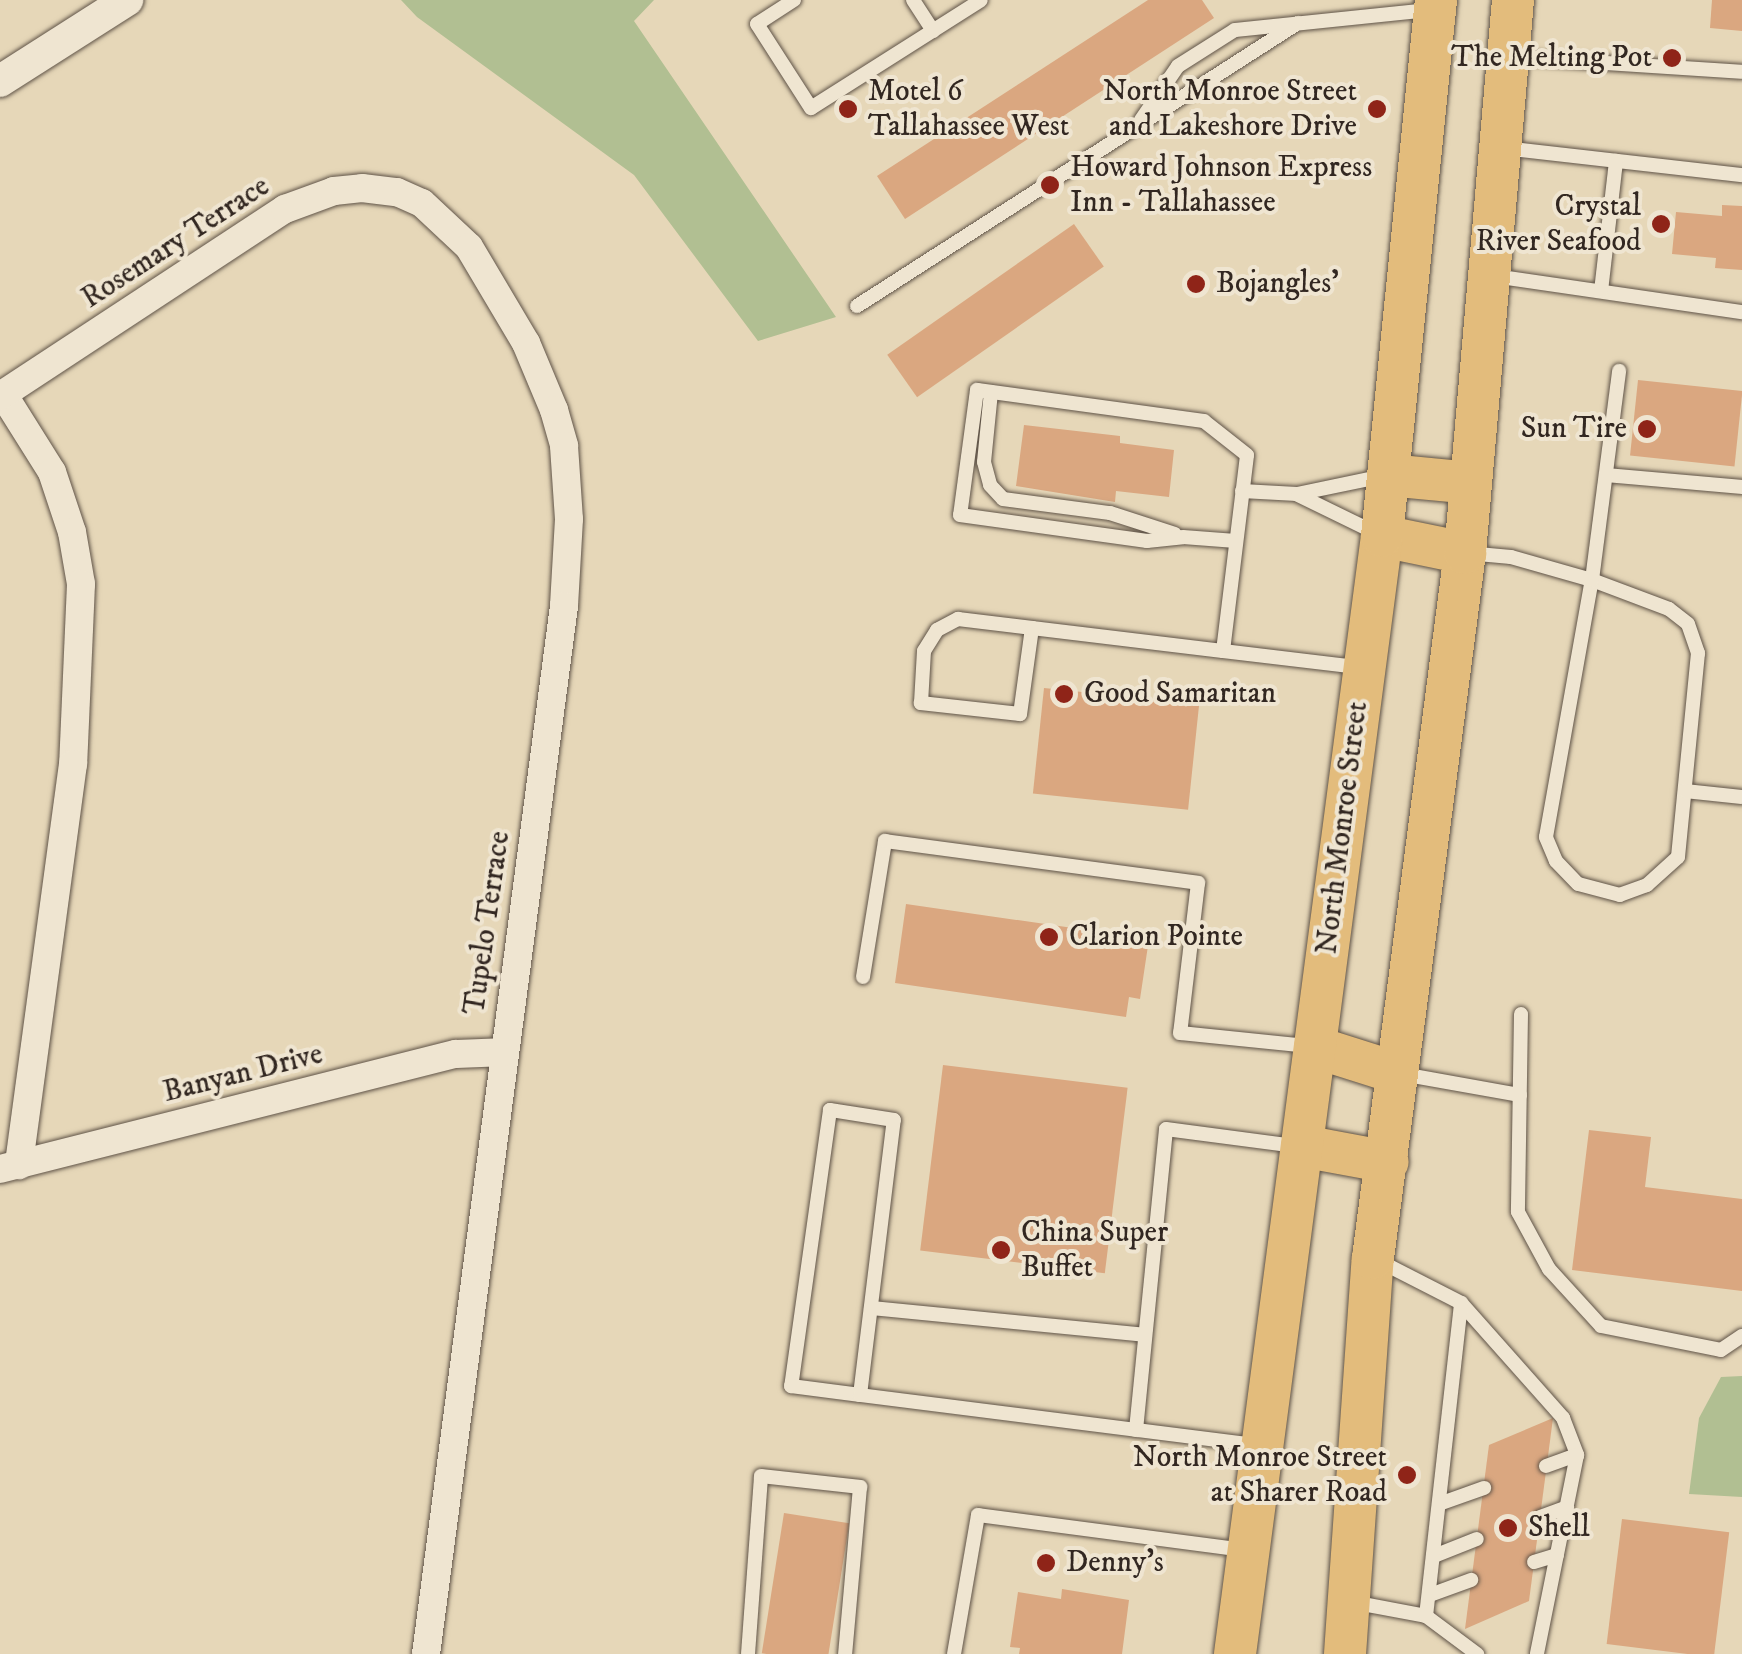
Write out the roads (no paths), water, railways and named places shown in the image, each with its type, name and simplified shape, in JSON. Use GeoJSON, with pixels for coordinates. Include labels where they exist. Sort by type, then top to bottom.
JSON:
{"type":"FeatureCollection","features":[{"type":"Feature","properties":{"kind":"main road"},"geometry":{"type":"LineString","coordinates":[[1345,1654],[1352,1602],[1374,1258],[1465,553],[1513,0]]}},
{"type":"Feature","properties":{"kind":"main road","name":"North Monroe Street"},"geometry":{"type":"LineString","coordinates":[[1235,1654],[1382,536],[1435,4]]}},
{"type":"Feature","properties":{"kind":"main road"},"geometry":{"type":"LineString","coordinates":[[1388,476],[1471,483]]}},
{"type":"Feature","properties":{"kind":"main road"},"geometry":{"type":"LineString","coordinates":[[1382,536],[1465,553]]}},
{"type":"Feature","properties":{"kind":"main road"},"geometry":{"type":"LineString","coordinates":[[1315,1047],[1397,1074]]}},
{"type":"Feature","properties":{"kind":"main road"},"geometry":{"type":"LineString","coordinates":[[1302,1146],[1388,1162]]}},
{"type":"Feature","properties":{"kind":"street"},"geometry":{"type":"LineString","coordinates":[[0,81],[126,0]]}},
{"type":"Feature","properties":{"kind":"street","name":"Rosemary Terrace"},"geometry":{"type":"LineString","coordinates":[[2,395],[285,209],[334,191],[362,188],[397,192],[422,203],[452,228]]}},
{"type":"Feature","properties":{"kind":"street","name":"Tupelo Terrace"},"geometry":{"type":"LineString","coordinates":[[426,1654],[564,606],[568,519],[564,446],[554,410],[526,343],[477,260],[452,228]]}},
{"type":"Feature","properties":{"kind":"street"},"geometry":{"type":"LineString","coordinates":[[2,395],[52,472],[72,532],[82,584],[73,764],[9,1167]]}},
{"type":"Feature","properties":{"kind":"street","name":"Banyan Drive"},"geometry":{"type":"LineString","coordinates":[[9,1167],[456,1054],[504,1052]]}},
{"type":"Feature","properties":{"kind":"lane"},"geometry":{"type":"LineString","coordinates":[[794,0],[757,24],[811,108],[982,0]]}},
{"type":"Feature","properties":{"kind":"lane"},"geometry":{"type":"LineString","coordinates":[[912,0],[932,31]]}},
{"type":"Feature","properties":{"kind":"lane"},"geometry":{"type":"LineString","coordinates":[[1138,124],[1178,66],[1234,30],[1435,4]]}},
{"type":"Feature","properties":{"kind":"lane"},"geometry":{"type":"LineString","coordinates":[[857,306],[1298,24]]}},
{"type":"Feature","properties":{"kind":"lane"},"geometry":{"type":"LineString","coordinates":[[1508,56],[1742,72]]}},
{"type":"Feature","properties":{"kind":"lane"},"geometry":{"type":"LineString","coordinates":[[1500,148],[1742,175]]}},
{"type":"Feature","properties":{"kind":"lane"},"geometry":{"type":"LineString","coordinates":[[1601,292],[1616,161]]}},
{"type":"Feature","properties":{"kind":"lane"},"geometry":{"type":"LineString","coordinates":[[1489,275],[1742,312]]}},
{"type":"Feature","properties":{"kind":"lane"},"geometry":{"type":"LineString","coordinates":[[1465,553],[1510,557],[1592,580],[1669,609],[1688,624],[1698,653],[1678,857],[1647,885],[1620,895],[1600,893],[1578,884],[1556,860],[1546,838],[1592,580],[1618,371]]}},
{"type":"Feature","properties":{"kind":"lane"},"geometry":{"type":"LineString","coordinates":[[1223,651],[1242,491],[1246,455],[1204,420],[976,390],[960,515],[1146,540],[1183,537],[1236,541]]}},
{"type":"Feature","properties":{"kind":"lane"},"geometry":{"type":"LineString","coordinates":[[992,392],[984,462],[990,486],[1003,499],[1110,512],[1183,537]]}},
{"type":"Feature","properties":{"kind":"lane"},"geometry":{"type":"LineString","coordinates":[[1606,475],[1742,487]]}},
{"type":"Feature","properties":{"kind":"lane"},"geometry":{"type":"LineString","coordinates":[[1242,491],[1297,494],[1388,476]]}},
{"type":"Feature","properties":{"kind":"lane"},"geometry":{"type":"LineString","coordinates":[[1297,494],[1382,536]]}},
{"type":"Feature","properties":{"kind":"lane"},"geometry":{"type":"LineString","coordinates":[[1032,628],[1020,714],[921,703],[924,651],[937,630],[958,619],[1364,668]]}},
{"type":"Feature","properties":{"kind":"lane"},"geometry":{"type":"LineString","coordinates":[[1685,791],[1742,797]]}},
{"type":"Feature","properties":{"kind":"lane"},"geometry":{"type":"LineString","coordinates":[[862,977],[885,840],[1198,883],[1180,1033],[1315,1047]]}},
{"type":"Feature","properties":{"kind":"lane"},"geometry":{"type":"LineString","coordinates":[[1521,1014],[1518,1212],[1549,1268],[1601,1326],[1720,1350],[1742,1336]]}},
{"type":"Feature","properties":{"kind":"lane"},"geometry":{"type":"LineString","coordinates":[[1397,1074],[1520,1095]]}},
{"type":"Feature","properties":{"kind":"lane"},"geometry":{"type":"LineString","coordinates":[[860,1395],[894,1120],[830,1110],[791,1386],[860,1395],[1262,1446]]}},
{"type":"Feature","properties":{"kind":"lane"},"geometry":{"type":"LineString","coordinates":[[1136,1430],[1166,1130],[1302,1146]]}},
{"type":"Feature","properties":{"kind":"lane"},"geometry":{"type":"LineString","coordinates":[[1374,1258],[1461,1303],[1562,1418],[1577,1455],[1538,1654]]}},
{"type":"Feature","properties":{"kind":"lane"},"geometry":{"type":"LineString","coordinates":[[1426,1616],[1461,1303]]}},
{"type":"Feature","properties":{"kind":"lane"},"geometry":{"type":"LineString","coordinates":[[871,1308],[1145,1335]]}},
{"type":"Feature","properties":{"kind":"lane"},"geometry":{"type":"LineString","coordinates":[[1546,1466],[1577,1455]]}},
{"type":"Feature","properties":{"kind":"lane"},"geometry":{"type":"LineString","coordinates":[[748,1654],[761,1476],[860,1487],[845,1654]]}},
{"type":"Feature","properties":{"kind":"lane"},"geometry":{"type":"LineString","coordinates":[[1440,1504],[1484,1488]]}},
{"type":"Feature","properties":{"kind":"lane"},"geometry":{"type":"LineString","coordinates":[[1540,1517],[1566,1508]]}},
{"type":"Feature","properties":{"kind":"lane"},"geometry":{"type":"LineString","coordinates":[[954,1654],[978,1514],[1248,1551]]}},
{"type":"Feature","properties":{"kind":"lane"},"geometry":{"type":"LineString","coordinates":[[1434,1556],[1477,1539]]}},
{"type":"Feature","properties":{"kind":"lane"},"geometry":{"type":"LineString","coordinates":[[1534,1562],[1557,1556]]}},
{"type":"Feature","properties":{"kind":"lane"},"geometry":{"type":"LineString","coordinates":[[1430,1595],[1471,1580]]}},
{"type":"Feature","properties":{"kind":"lane"},"geometry":{"type":"LineString","coordinates":[[1352,1602],[1426,1616],[1477,1654]]}},
{"type":"Feature","properties":{"kind":"place","name":"The Melting Pot"},"geometry":{"type":"Point","coordinates":[1672,58]}},
{"type":"Feature","properties":{"kind":"place","name":"Motel 6 Tallahassee West"},"geometry":{"type":"Point","coordinates":[848,109]}},
{"type":"Feature","properties":{"kind":"place","name":"North Monroe Street and Lakeshore Drive"},"geometry":{"type":"Point","coordinates":[1377,109]}},
{"type":"Feature","properties":{"kind":"place","name":"Howard Johnson Express Inn - Tallahassee"},"geometry":{"type":"Point","coordinates":[1050,185]}},
{"type":"Feature","properties":{"kind":"place","name":"Crystal River Seafood"},"geometry":{"type":"Point","coordinates":[1661,224]}},
{"type":"Feature","properties":{"kind":"place","name":"Bojangles'"},"geometry":{"type":"Point","coordinates":[1196,284]}},
{"type":"Feature","properties":{"kind":"place","name":"Sun Tire"},"geometry":{"type":"Point","coordinates":[1647,429]}},
{"type":"Feature","properties":{"kind":"place","name":"Good Samaritan"},"geometry":{"type":"Point","coordinates":[1064,694]}},
{"type":"Feature","properties":{"kind":"place","name":"Clarion Pointe"},"geometry":{"type":"Point","coordinates":[1049,937]}},
{"type":"Feature","properties":{"kind":"place","name":"China Super Buffet"},"geometry":{"type":"Point","coordinates":[1001,1250]}},
{"type":"Feature","properties":{"kind":"place","name":"North Monroe Street at Sharer Road"},"geometry":{"type":"Point","coordinates":[1407,1475]}},
{"type":"Feature","properties":{"kind":"place","name":"Shell"},"geometry":{"type":"Point","coordinates":[1508,1528]}},
{"type":"Feature","properties":{"kind":"place","name":"Denny's"},"geometry":{"type":"Point","coordinates":[1046,1563]}}]}
